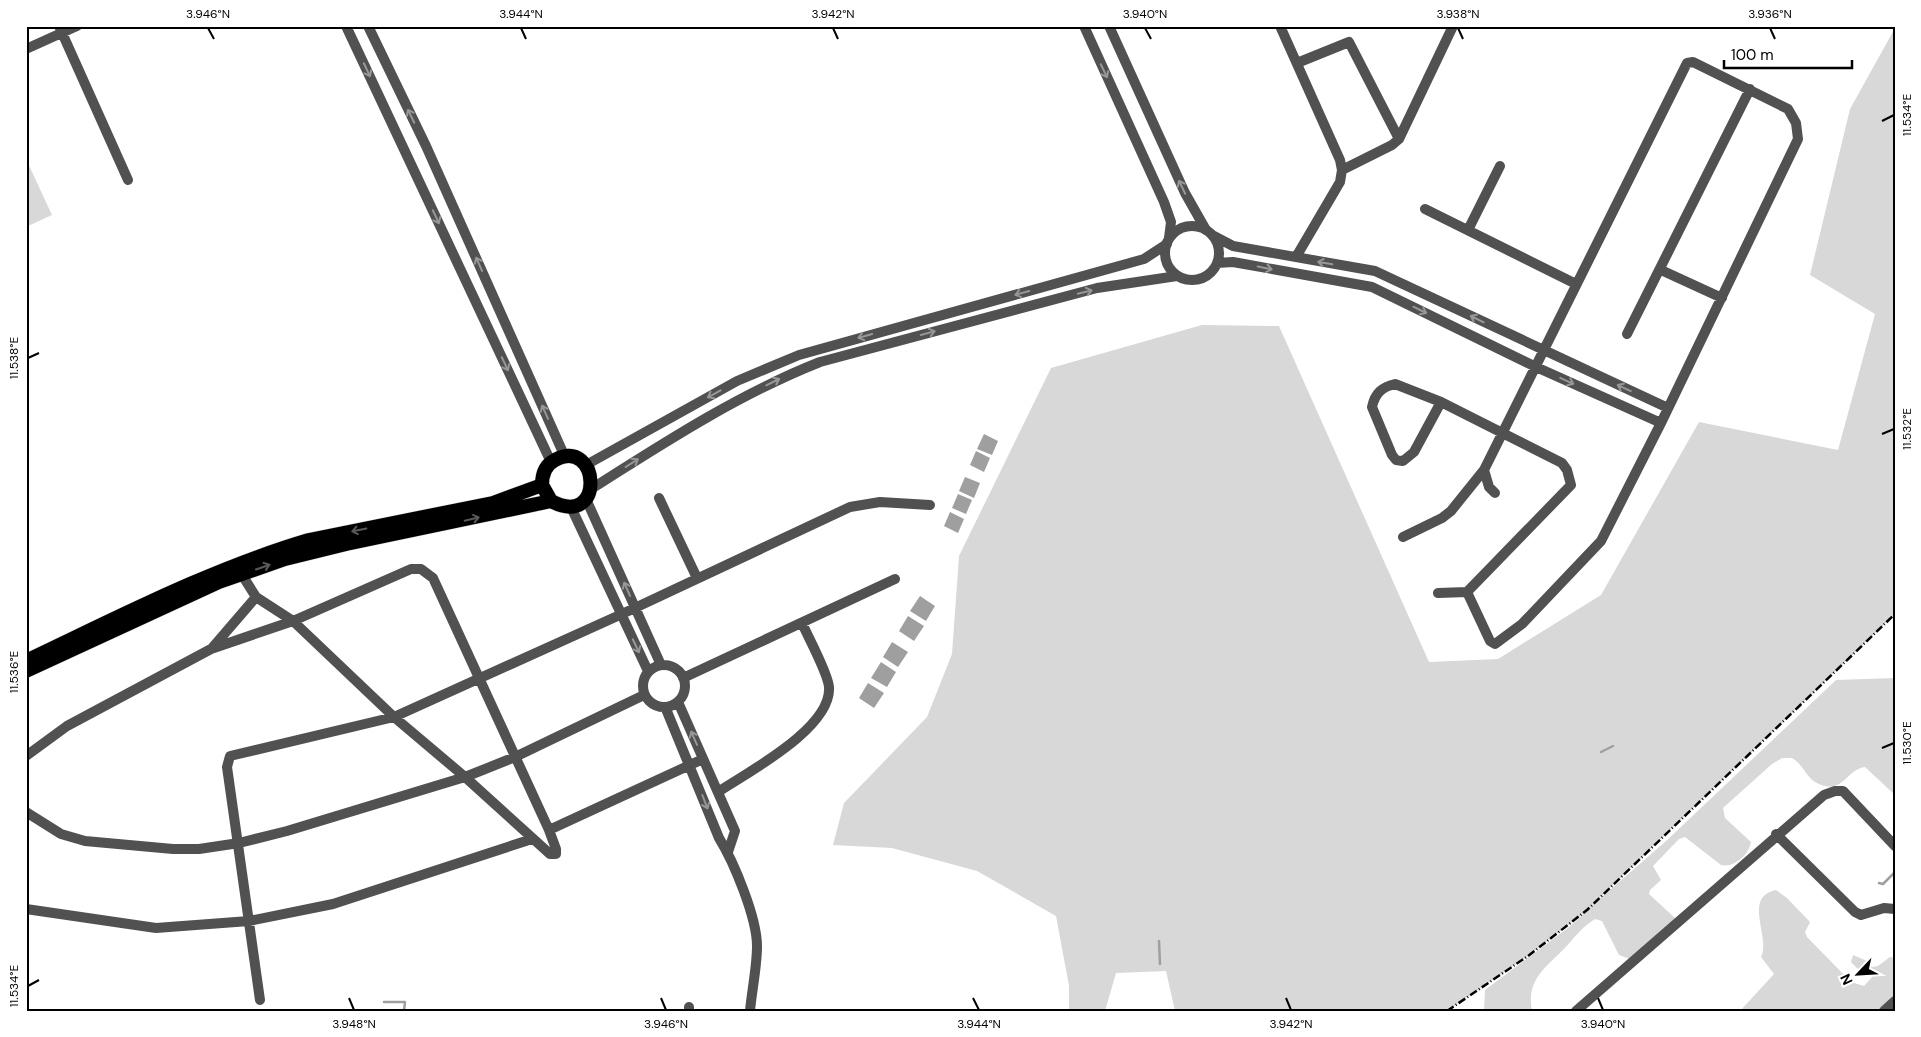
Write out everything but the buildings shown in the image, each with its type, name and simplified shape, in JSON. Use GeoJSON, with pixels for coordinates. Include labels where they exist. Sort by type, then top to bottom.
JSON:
{"type":"FeatureCollection","features":[{"type":"Feature","properties":{"kind":"highway"},"geometry":{"type":"LineString","coordinates":[[565,456],[576,458],[586,465],[590,472],[588,494],[571,507],[560,506],[551,501],[542,485],[545,469],[551,462],[565,456]]}},
{"type":"Feature","properties":{"kind":"highway"},"geometry":{"type":"LineString","coordinates":[[26,672],[239,569],[309,540],[493,503],[542,485]]}},
{"type":"Feature","properties":{"kind":"highway"},"geometry":{"type":"LineString","coordinates":[[26,661],[170,592],[239,569],[346,544],[551,501]]}},
{"type":"Feature","properties":{"kind":"street"},"geometry":{"type":"LineString","coordinates":[[26,49],[60,30],[77,26]]}},
{"type":"Feature","properties":{"kind":"street"},"geometry":{"type":"LineString","coordinates":[[346,26],[551,462]]}},
{"type":"Feature","properties":{"kind":"street"},"geometry":{"type":"LineString","coordinates":[[368,26],[426,146],[565,456]]}},
{"type":"Feature","properties":{"kind":"street"},"geometry":{"type":"LineString","coordinates":[[1084,26],[1164,202],[1171,222],[1166,262],[1177,276]]}},
{"type":"Feature","properties":{"kind":"street"},"geometry":{"type":"LineString","coordinates":[[661,665],[588,494],[737,400],[782,377],[820,362],[1098,288],[1177,276],[1192,280],[1200,279],[1213,270],[1217,263],[1218,248],[1185,193],[1109,26]]}},
{"type":"Feature","properties":{"kind":"street"},"geometry":{"type":"LineString","coordinates":[[1280,26],[1340,160],[1342,170],[1340,182],[1296,257]]}},
{"type":"Feature","properties":{"kind":"street"},"geometry":{"type":"LineString","coordinates":[[1342,170],[1392,145],[1399,139],[1453,26]]}},
{"type":"Feature","properties":{"kind":"street"},"geometry":{"type":"LineString","coordinates":[[60,30],[128,180]]}},
{"type":"Feature","properties":{"kind":"street"},"geometry":{"type":"LineString","coordinates":[[1297,63],[1349,42],[1399,139]]}},
{"type":"Feature","properties":{"kind":"street"},"geometry":{"type":"LineString","coordinates":[[1403,537],[1442,518],[1451,511],[1484,470],[1687,63],[1693,62],[1750,89],[1788,110],[1796,123],[1798,139],[1661,423],[1601,541],[1517,630],[1498,643],[1492,643],[1467,592]]}},
{"type":"Feature","properties":{"kind":"street"},"geometry":{"type":"LineString","coordinates":[[1628,334],[1750,89]]}},
{"type":"Feature","properties":{"kind":"street"},"geometry":{"type":"LineString","coordinates":[[1468,230],[1500,166]]}},
{"type":"Feature","properties":{"kind":"street"},"geometry":{"type":"LineString","coordinates":[[1426,209],[1576,284]]}},
{"type":"Feature","properties":{"kind":"street"},"geometry":{"type":"LineString","coordinates":[[586,465],[737,381],[798,355],[1144,259],[1182,228],[1190,226],[1209,233],[1233,246],[1375,272],[1668,408]]}},
{"type":"Feature","properties":{"kind":"street"},"geometry":{"type":"LineString","coordinates":[[1217,263],[1233,262],[1372,287],[1536,367],[1661,423]]}},
{"type":"Feature","properties":{"kind":"street"},"geometry":{"type":"LineString","coordinates":[[1661,270],[1722,298]]}},
{"type":"Feature","properties":{"kind":"street"},"geometry":{"type":"LineString","coordinates":[[1372,287],[1375,272]]}},
{"type":"Feature","properties":{"kind":"street"},"geometry":{"type":"LineString","coordinates":[[1438,594],[1467,592],[1571,485],[1567,470],[1562,463],[1441,402],[1405,386],[1395,384],[1380,390],[1374,399],[1374,414],[1396,460],[1403,461],[1414,452],[1441,402]]}},
{"type":"Feature","properties":{"kind":"street"},"geometry":{"type":"LineString","coordinates":[[1484,470],[1489,486],[1495,493]]}},
{"type":"Feature","properties":{"kind":"street"},"geometry":{"type":"LineString","coordinates":[[659,498],[697,578]]}},
{"type":"Feature","properties":{"kind":"street"},"geometry":{"type":"LineString","coordinates":[[260,1000],[227,767],[230,756],[394,717],[636,608],[850,507],[880,502],[930,505]]}},
{"type":"Feature","properties":{"kind":"street"},"geometry":{"type":"LineString","coordinates":[[571,507],[648,671]]}},
{"type":"Feature","properties":{"kind":"street"},"geometry":{"type":"LineString","coordinates":[[26,756],[67,726],[211,649],[293,621],[412,569],[421,569],[433,578],[548,830],[556,849],[556,854],[550,854],[532,839],[465,777],[394,717],[293,621],[256,597],[239,569]]}},
{"type":"Feature","properties":{"kind":"street"},"geometry":{"type":"LineString","coordinates":[[683,678],[895,579]]}},
{"type":"Feature","properties":{"kind":"street"},"geometry":{"type":"LineString","coordinates":[[211,649],[256,597]]}},
{"type":"Feature","properties":{"kind":"street"},"geometry":{"type":"LineString","coordinates":[[718,792],[794,742],[808,729],[828,700],[829,685],[802,623]]}},
{"type":"Feature","properties":{"kind":"street"},"geometry":{"type":"LineString","coordinates":[[661,665],[674,668],[683,678],[685,691],[678,702],[666,708],[653,705],[644,695],[642,682],[648,671],[661,665]]}},
{"type":"Feature","properties":{"kind":"street"},"geometry":{"type":"LineString","coordinates":[[26,812],[61,834],[84,841],[173,849],[198,849],[239,843],[287,831],[465,777],[515,757],[644,695]]}},
{"type":"Feature","properties":{"kind":"street"},"geometry":{"type":"LineString","coordinates":[[678,702],[735,830],[728,852]]}},
{"type":"Feature","properties":{"kind":"street"},"geometry":{"type":"LineString","coordinates":[[666,708],[719,838],[728,852],[756,928],[757,946],[750,1011]]}},
{"type":"Feature","properties":{"kind":"street"},"geometry":{"type":"LineString","coordinates":[[548,830],[703,759]]}},
{"type":"Feature","properties":{"kind":"street"},"geometry":{"type":"LineString","coordinates":[[1576,1011],[1680,923],[1776,834],[1824,795],[1835,791],[1843,791],[1895,846]]}},
{"type":"Feature","properties":{"kind":"street"},"geometry":{"type":"LineString","coordinates":[[1776,834],[1855,912],[1861,915],[1884,908],[1895,909]]}},
{"type":"Feature","properties":{"kind":"street"},"geometry":{"type":"LineString","coordinates":[[26,909],[156,928],[249,921],[333,904],[532,839]]}},
{"type":"Feature","properties":{"kind":"street"},"geometry":{"type":"LineString","coordinates":[[1884,1011],[1895,1000]]}},
{"type":"Feature","properties":{"kind":"shaded area"},"geometry":{"type":"Polygon","coordinates":[[[1895,28],[1895,614],[1587,910],[1665,842],[1836,680],[1895,678],[1895,795],[1865,767],[1858,769],[1838,784],[1826,786],[1814,781],[1792,758],[1782,758],[1772,764],[1723,808],[1725,818],[1751,842],[1744,856],[1731,864],[1721,865],[1685,837],[1679,839],[1653,866],[1661,880],[1650,890],[1649,894],[1675,918],[1677,924],[1632,960],[1619,955],[1602,921],[1595,919],[1590,922],[1544,969],[1534,983],[1531,1000],[1532,1011],[1484,1011],[1485,990],[1569,927],[1587,911],[1528,956],[1447,1011],[1175,1011],[1166,971],[1116,973],[1105,1011],[1069,1011],[1069,986],[1056,916],[977,871],[892,848],[833,845],[844,803],[927,717],[952,654],[959,556],[1051,368],[1202,325],[1279,326],[1429,662],[1498,659],[1601,595],[1699,422],[1838,450],[1875,314],[1810,275],[1850,109],[1895,28]]]}},
{"type":"Feature","properties":{"kind":"shaded area"},"geometry":{"type":"Polygon","coordinates":[[[26,159],[52,215],[26,227],[26,159]]]}},
{"type":"Feature","properties":{"kind":"shaded area"},"geometry":{"type":"Polygon","coordinates":[[[984,434],[998,441],[992,455],[977,449],[984,434]]]}},
{"type":"Feature","properties":{"kind":"shaded area"},"geometry":{"type":"Polygon","coordinates":[[[976,451],[990,458],[984,472],[970,465],[976,451]]]}},
{"type":"Feature","properties":{"kind":"shaded area"},"geometry":{"type":"Polygon","coordinates":[[[965,477],[980,483],[974,498],[959,491],[965,477]]]}},
{"type":"Feature","properties":{"kind":"shaded area"},"geometry":{"type":"Polygon","coordinates":[[[958,494],[972,500],[966,514],[952,508],[958,494]]]}},
{"type":"Feature","properties":{"kind":"shaded area"},"geometry":{"type":"Polygon","coordinates":[[[950,512],[964,519],[958,533],[944,526],[950,512]]]}},
{"type":"Feature","properties":{"kind":"shaded area"},"geometry":{"type":"Polygon","coordinates":[[[920,596],[935,606],[926,621],[910,611],[920,596]]]}},
{"type":"Feature","properties":{"kind":"shaded area"},"geometry":{"type":"Polygon","coordinates":[[[908,616],[924,626],[914,641],[899,631],[908,616]]]}},
{"type":"Feature","properties":{"kind":"shaded area"},"geometry":{"type":"Polygon","coordinates":[[[892,642],[908,652],[898,667],[883,657],[892,642]]]}},
{"type":"Feature","properties":{"kind":"shaded area"},"geometry":{"type":"Polygon","coordinates":[[[881,662],[896,672],[887,687],[871,678],[881,662]]]}},
{"type":"Feature","properties":{"kind":"shaded area"},"geometry":{"type":"Polygon","coordinates":[[[868,683],[884,693],[874,708],[859,698],[868,683]]]}},
{"type":"Feature","properties":{"kind":"shaded area"},"geometry":{"type":"Polygon","coordinates":[[[1776,890],[1787,898],[1810,922],[1805,932],[1807,937],[1851,982],[1864,986],[1873,976],[1870,973],[1863,974],[1851,962],[1853,955],[1867,961],[1872,967],[1878,966],[1890,957],[1895,958],[1895,1011],[1740,1011],[1774,974],[1761,957],[1763,939],[1759,909],[1761,901],[1766,894],[1776,890]]]}},
{"type":"Feature","properties":{"kind":"waterway"},"geometry":{"type":"LineString","coordinates":[[1601,752],[1613,746]]}},
{"type":"Feature","properties":{"kind":"waterway"},"geometry":{"type":"LineString","coordinates":[[1879,883],[1883,884],[1895,872]]}},
{"type":"Feature","properties":{"kind":"waterway"},"geometry":{"type":"LineString","coordinates":[[1159,941],[1160,964]]}},
{"type":"Feature","properties":{"kind":"waterway"},"geometry":{"type":"LineString","coordinates":[[384,1002],[405,1002],[404,1011]]}},
{"type":"Feature","properties":{"kind":"railway"},"geometry":{"type":"LineString","coordinates":[[1447,1011],[1528,956],[1587,910],[1895,614]]}}]}
